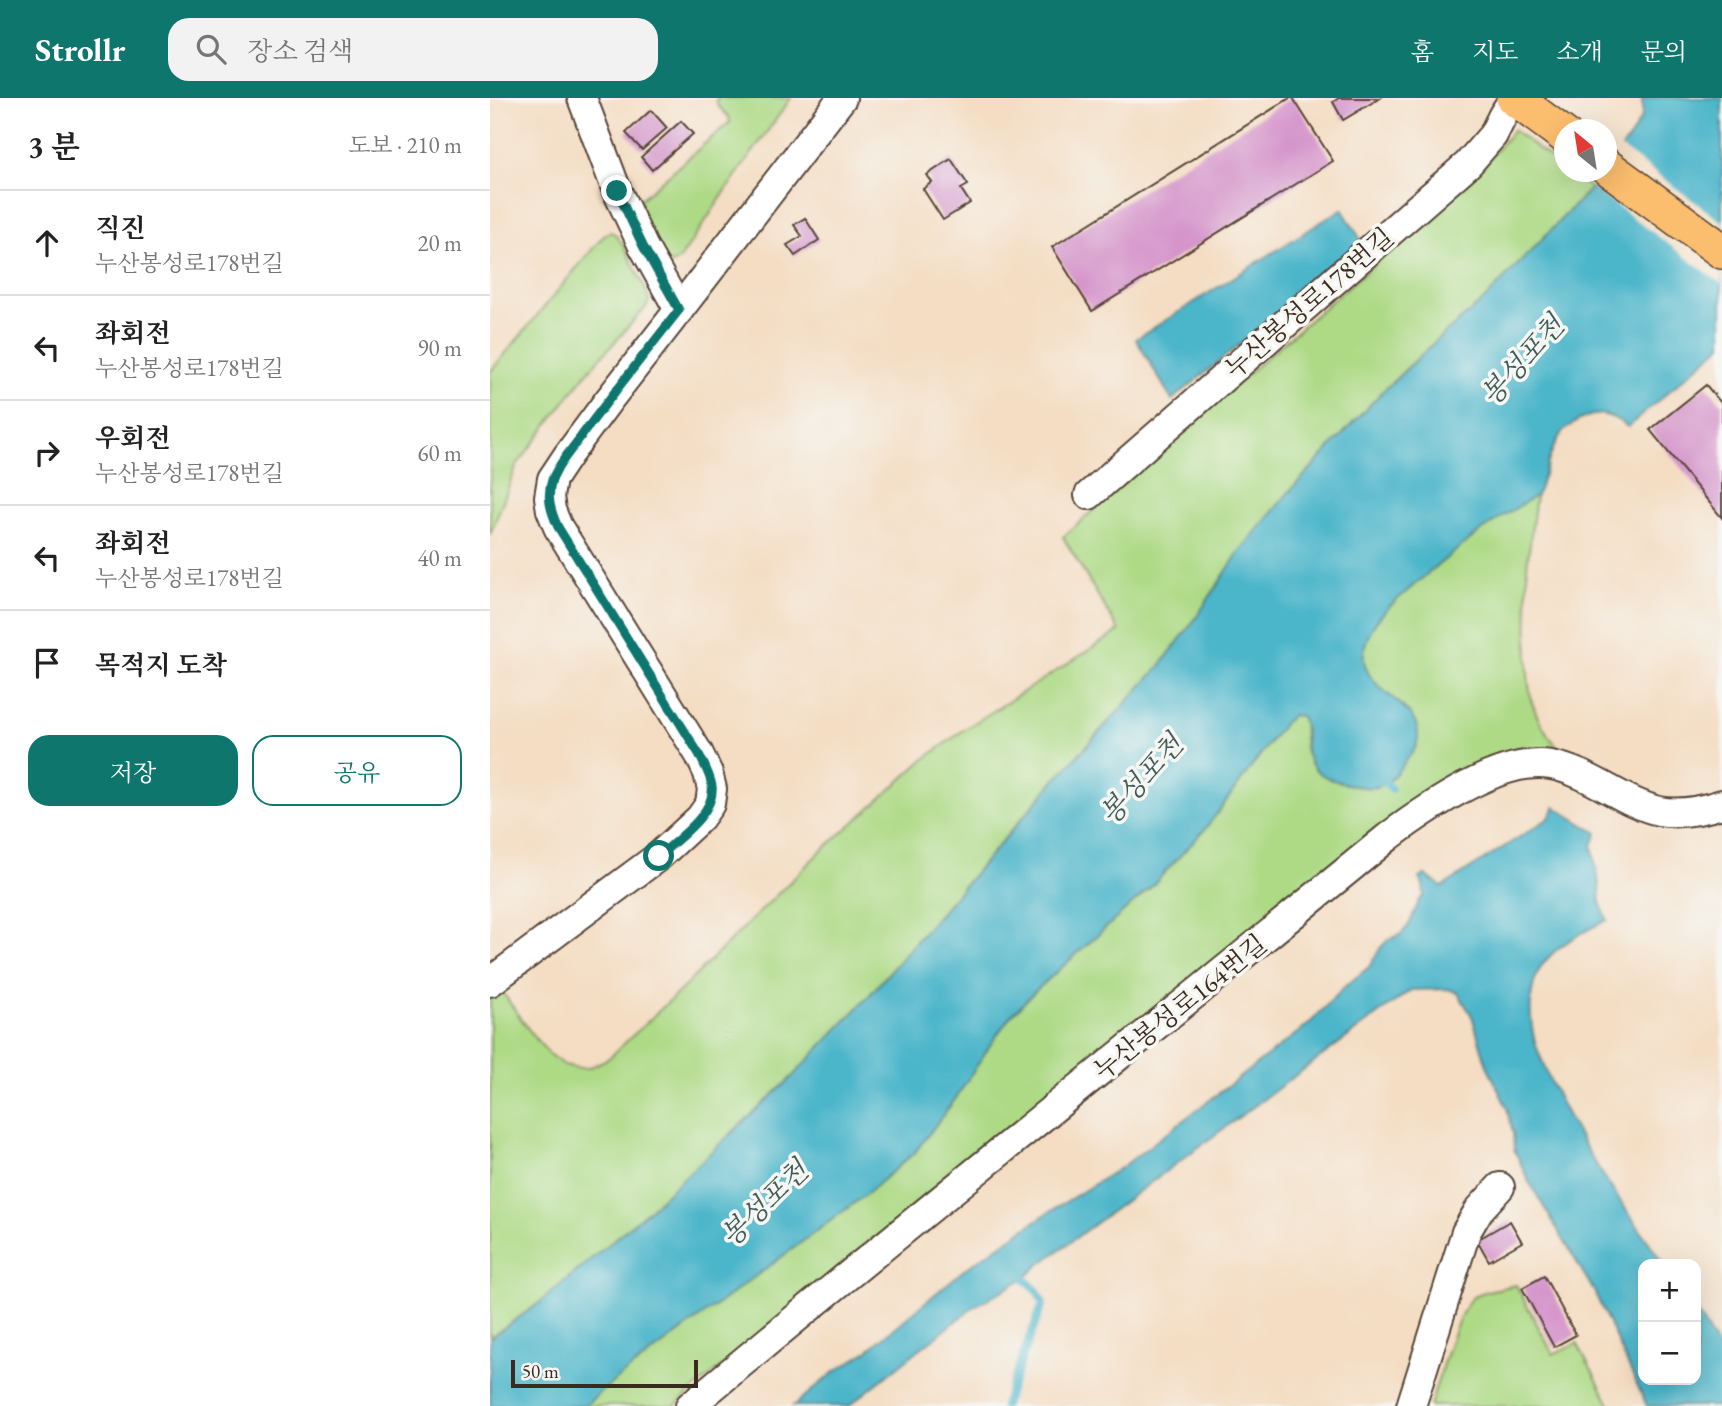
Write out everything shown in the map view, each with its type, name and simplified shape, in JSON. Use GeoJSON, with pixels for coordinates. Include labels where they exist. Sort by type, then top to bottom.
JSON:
{"type":"FeatureCollection","features":[{"type":"Feature","properties":{"kind":"main road"},"geometry":{"type":"LineString","coordinates":[[1514,98],[1554,128]]}},
{"type":"Feature","properties":{"kind":"main road"},"geometry":{"type":"LineString","coordinates":[[1617,174],[1722,251]]}},
{"type":"Feature","properties":{"kind":"lane"},"geometry":{"type":"LineString","coordinates":[[582,98],[617,191],[643,246],[679,310]]}},
{"type":"Feature","properties":{"kind":"lane"},"geometry":{"type":"LineString","coordinates":[[490,982],[659,856],[700,818],[710,804],[712,789],[699,754],[558,527],[549,497],[552,479],[608,401],[842,98]]}},
{"type":"Feature","properties":{"kind":"lane","name":"누산봉성로178번길"},"geometry":{"type":"LineString","coordinates":[[1089,495],[1468,164],[1493,135],[1514,98]]}},
{"type":"Feature","properties":{"kind":"lane","name":"누산봉성로164번길"},"geometry":{"type":"LineString","coordinates":[[690,1406],[1388,837],[1454,794],[1505,770],[1525,765],[1550,765],[1574,772],[1639,804],[1660,811],[1704,810],[1722,804]]}},
{"type":"Feature","properties":{"kind":"lane"},"geometry":{"type":"LineString","coordinates":[[1411,1406],[1466,1232],[1479,1210],[1500,1187]]}},
{"type":"Feature","properties":{"kind":"green space"},"geometry":{"type":"Polygon","coordinates":[[[717,98],[791,98],[680,259],[672,264],[666,261],[636,203],[730,122],[729,117],[718,106],[717,98]]]}},
{"type":"Feature","properties":{"kind":"green space"},"geometry":{"type":"Polygon","coordinates":[[[1513,130],[1554,161],[1554,182],[1583,182],[1591,188],[1482,302],[1381,393],[1290,491],[1239,552],[1196,618],[1159,667],[1051,784],[868,997],[792,1077],[649,1210],[538,1304],[490,1337],[490,995],[503,993],[534,1037],[550,1055],[564,1065],[589,1068],[609,1058],[820,852],[922,761],[965,729],[1119,631],[1063,537],[1482,168],[1513,130]]]}},
{"type":"Feature","properties":{"kind":"green space"},"geometry":{"type":"Polygon","coordinates":[[[605,234],[615,234],[624,246],[645,288],[649,300],[647,306],[586,374],[517,465],[490,535],[490,372],[605,234]]]}},
{"type":"Feature","properties":{"kind":"green space"},"geometry":{"type":"Polygon","coordinates":[[[1536,495],[1527,566],[1528,676],[1531,700],[1538,718],[1564,755],[1494,762],[674,1406],[584,1406],[865,1195],[915,1152],[956,1098],[1009,1018],[1150,888],[1206,828],[1284,723],[1293,715],[1301,716],[1308,759],[1319,772],[1331,780],[1418,739],[1409,715],[1368,675],[1363,655],[1368,635],[1379,617],[1406,592],[1475,535],[1536,495]]]}},
{"type":"Feature","properties":{"kind":"green space"},"geometry":{"type":"Polygon","coordinates":[[[1516,1285],[1553,1354],[1577,1343],[1611,1406],[1430,1406],[1448,1347],[1467,1304],[1482,1293],[1516,1285]]]}},
{"type":"Feature","properties":{"kind":"water","name":"봉성포천"},"geometry":{"type":"Polygon","coordinates":[[[1642,98],[1722,98],[1722,345],[1628,427],[1600,414],[1587,417],[1565,429],[1553,450],[1536,495],[1456,550],[1395,601],[1378,619],[1370,632],[1364,651],[1366,667],[1373,680],[1407,711],[1415,723],[1418,737],[1414,750],[1395,775],[1380,786],[1366,787],[1337,781],[1321,774],[1308,756],[1301,716],[1293,715],[1284,723],[1206,828],[1150,888],[1009,1018],[956,1098],[915,1152],[865,1195],[584,1406],[490,1406],[490,1338],[538,1304],[649,1210],[792,1077],[868,997],[1052,784],[1159,667],[1196,618],[1239,552],[1290,491],[1381,393],[1482,302],[1596,182],[1617,182],[1617,154],[1642,116],[1642,98]]]}},
{"type":"Feature","properties":{"kind":"water"},"geometry":{"type":"Polygon","coordinates":[[[1342,209],[1363,243],[1172,400],[1136,339],[1342,209]]]}},
{"type":"Feature","properties":{"kind":"water"},"geometry":{"type":"Polygon","coordinates":[[[1555,807],[1597,833],[1592,845],[1600,902],[1607,920],[1555,951],[1540,969],[1533,988],[1531,1005],[1531,1023],[1537,1048],[1577,1133],[1661,1259],[1638,1259],[1638,1385],[1701,1385],[1701,1319],[1722,1354],[1722,1406],[1647,1406],[1594,1291],[1528,1180],[1514,1149],[1507,1108],[1486,1063],[1472,1016],[1458,993],[1448,989],[1411,990],[1025,1278],[975,1306],[849,1406],[793,1406],[834,1372],[866,1352],[965,1269],[1125,1165],[1309,1024],[1343,988],[1369,967],[1388,940],[1401,934],[1409,925],[1419,901],[1424,896],[1420,878],[1425,875],[1442,887],[1549,818],[1555,807]]]}},
{"type":"Feature","properties":{"kind":"pier"},"geometry":{"type":"Polygon","coordinates":[[[1619,146],[1722,222],[1722,284],[1589,185],[1591,182],[1617,182],[1619,146]]]}},
{"type":"Feature","properties":{"kind":"building"},"geometry":{"type":"Polygon","coordinates":[[[1293,98],[1333,161],[1092,311],[1052,247],[1293,98]]]}},
{"type":"Feature","properties":{"kind":"building"},"geometry":{"type":"Polygon","coordinates":[[[1339,98],[1380,98],[1343,120],[1333,102],[1339,98]]]}},
{"type":"Feature","properties":{"kind":"building"},"geometry":{"type":"Polygon","coordinates":[[[651,110],[667,128],[642,150],[626,133],[651,110]]]}},
{"type":"Feature","properties":{"kind":"building"},"geometry":{"type":"Polygon","coordinates":[[[681,121],[693,134],[652,170],[641,157],[681,121]]]}},
{"type":"Feature","properties":{"kind":"building"},"geometry":{"type":"Polygon","coordinates":[[[951,159],[968,185],[961,189],[970,203],[943,220],[923,189],[932,182],[927,175],[951,159]]]}},
{"type":"Feature","properties":{"kind":"building"},"geometry":{"type":"Polygon","coordinates":[[[805,218],[819,240],[795,256],[787,245],[802,236],[794,225],[805,218]]]}},
{"type":"Feature","properties":{"kind":"building"},"geometry":{"type":"Polygon","coordinates":[[[1706,385],[1722,404],[1722,518],[1650,430],[1706,385]]]}},
{"type":"Feature","properties":{"kind":"building"},"geometry":{"type":"Polygon","coordinates":[[[1510,1221],[1522,1242],[1489,1261],[1477,1240],[1510,1221]]]}},
{"type":"Feature","properties":{"kind":"building"},"geometry":{"type":"Polygon","coordinates":[[[1544,1276],[1576,1335],[1554,1347],[1522,1288],[1544,1276]]]}},
{"type":"Feature","properties":{"kind":"waterway"},"geometry":{"type":"LineString","coordinates":[[1379,775],[1391,789]]}},
{"type":"Feature","properties":{"kind":"waterway"},"geometry":{"type":"LineString","coordinates":[[1004,1406],[1043,1303],[1037,1291],[1017,1272]]}},
{"type":"Feature","properties":{"kind":"route"},"geometry":{"type":"LineString","coordinates":[[617,191],[643,246],[679,310],[568,455],[552,479],[549,497],[558,527],[699,754],[708,773],[712,789],[710,804],[700,818],[659,856]]}}]}
